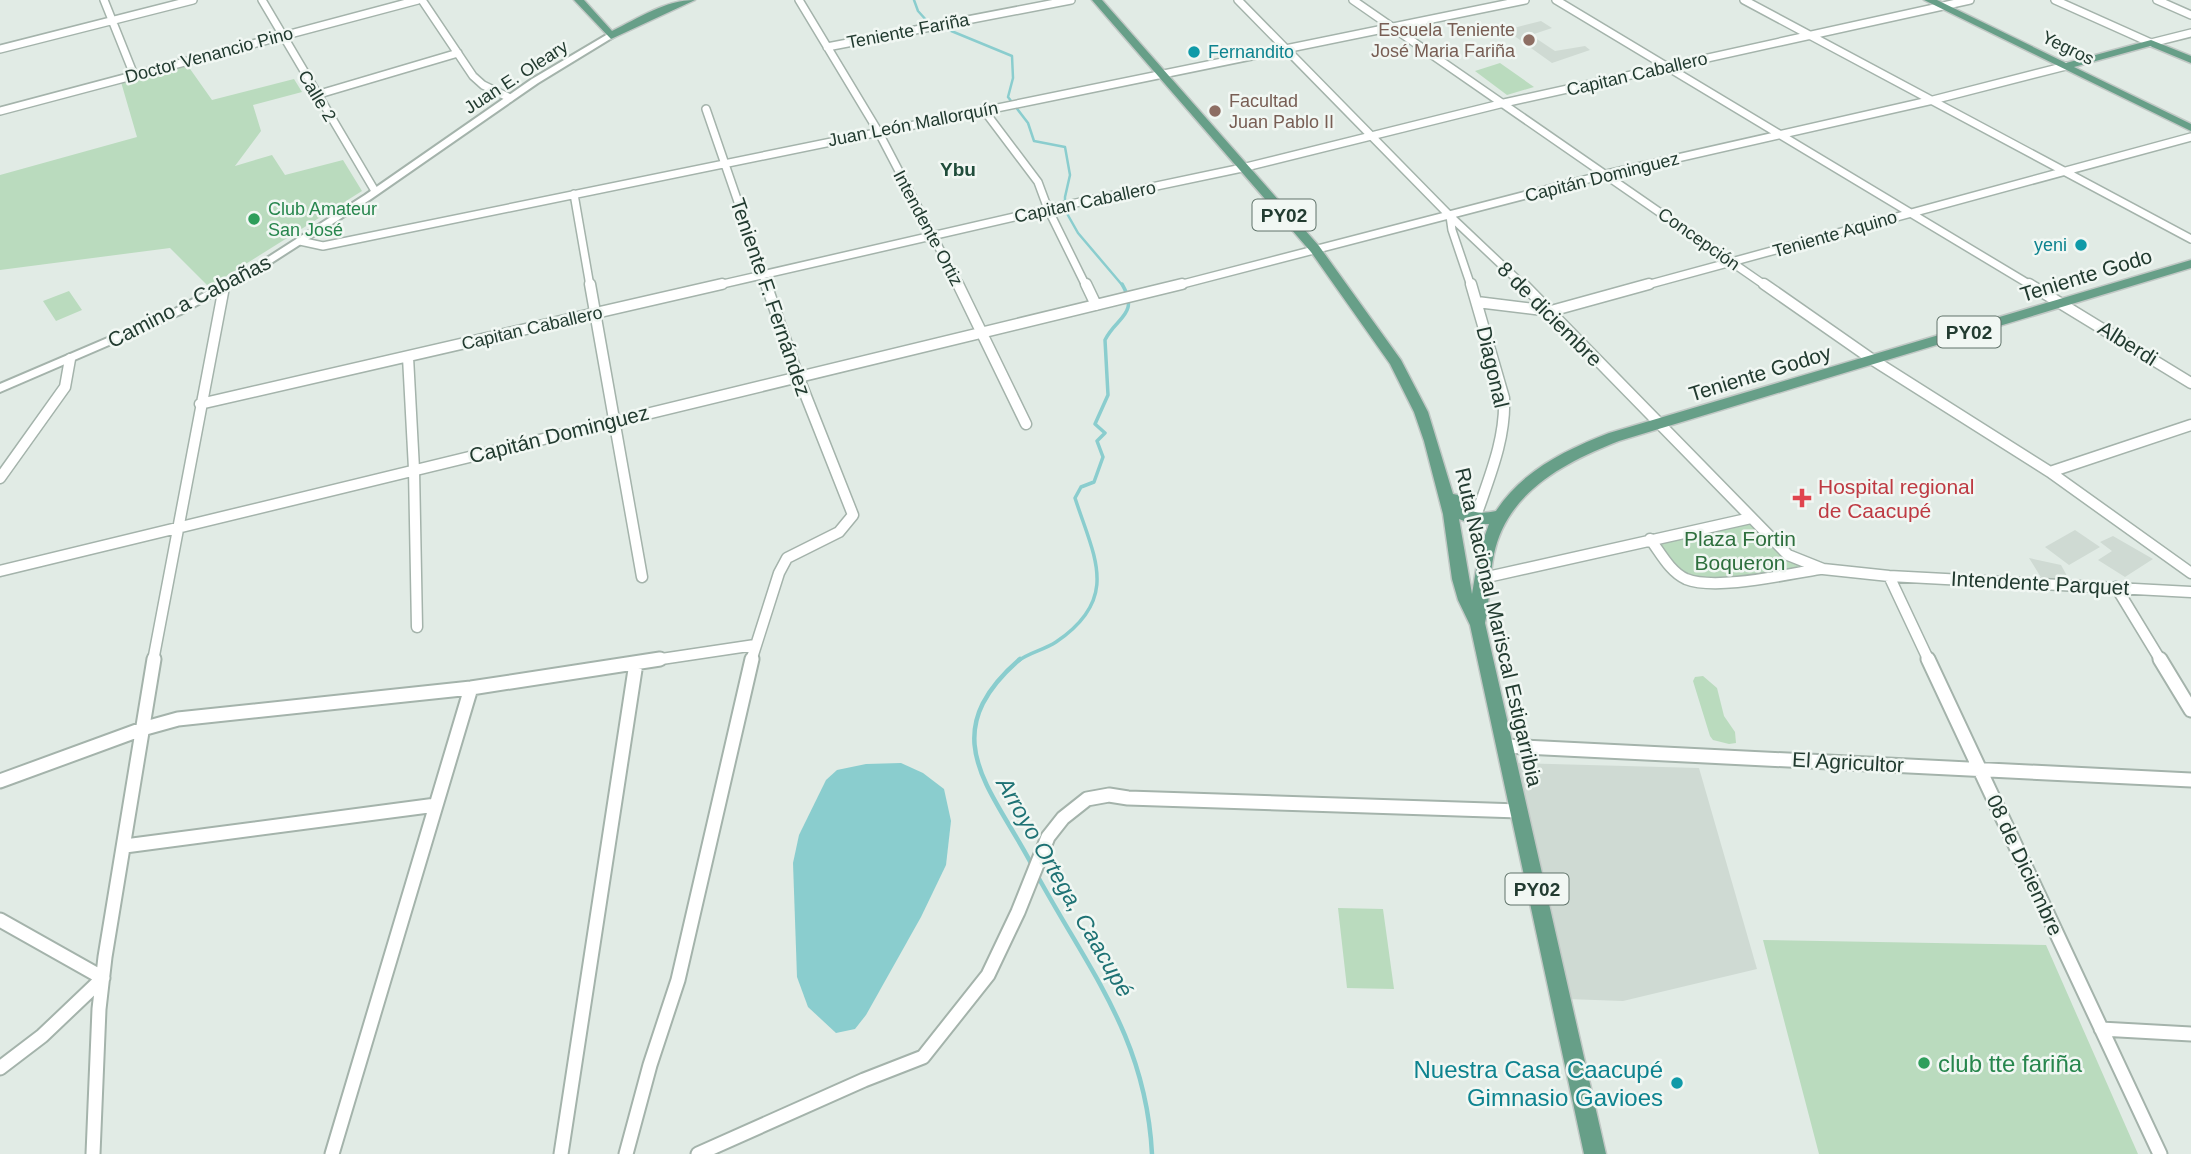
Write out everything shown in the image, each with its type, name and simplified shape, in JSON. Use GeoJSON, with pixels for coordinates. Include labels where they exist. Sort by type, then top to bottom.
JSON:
{"type":"FeatureCollection","features":[{"type":"Feature","properties":{"kind":"main road"},"geometry":{"type":"LineString","coordinates":[[579,0],[611,36]]}},
{"type":"Feature","properties":{"kind":"main road","name":"Juan E. Oleary"},"geometry":{"type":"LineString","coordinates":[[611,36],[670,6],[690,0]]}},
{"type":"Feature","properties":{"kind":"main road","name":"PY02"},"geometry":{"type":"LineString","coordinates":[[1097,0],[1314,248]]}},
{"type":"Feature","properties":{"kind":"main road","name":"Yegros"},"geometry":{"type":"LineString","coordinates":[[1929,0],[2191,128]]}},
{"type":"Feature","properties":{"kind":"main road"},"geometry":{"type":"LineString","coordinates":[[2066,66],[2151,43],[2191,60]]}},
{"type":"Feature","properties":{"kind":"main road","name":"Ruta Nacional Mariscal Estigarribia"},"geometry":{"type":"LineString","coordinates":[[1314,248],[1396,363],[1421,412],[1440,472],[1451,514],[1460,579],[1478,625],[1595,1154]]}},
{"type":"Feature","properties":{"kind":"main road","name":"Teniente Godo"},"geometry":{"type":"LineString","coordinates":[[1873,360],[2191,264]]}},
{"type":"Feature","properties":{"kind":"main road","name":"Teniente Godoy"},"geometry":{"type":"LineString","coordinates":[[1659,425],[1873,360]]}},
{"type":"Feature","properties":{"kind":"main road","name":"PY02"},"geometry":{"type":"LineString","coordinates":[[1478,625],[1483,578],[1492,533],[1501,516],[1538,474],[1563,458],[1614,437],[1659,425]]}},
{"type":"Feature","properties":{"kind":"main road"},"geometry":{"type":"LineString","coordinates":[[1440,472],[1460,514],[1475,519],[1501,516]]}},
{"type":"Feature","properties":{"kind":"street"},"geometry":{"type":"LineString","coordinates":[[104,0],[134,75]]}},
{"type":"Feature","properties":{"kind":"street"},"geometry":{"type":"LineString","coordinates":[[0,47],[176,0]]}},
{"type":"Feature","properties":{"kind":"street"},"geometry":{"type":"LineString","coordinates":[[110,18],[193,0]]}},
{"type":"Feature","properties":{"kind":"street","name":"Calle 2"},"geometry":{"type":"LineString","coordinates":[[262,0],[372,194]]}},
{"type":"Feature","properties":{"kind":"street"},"geometry":{"type":"LineString","coordinates":[[420,0],[473,76],[483,85],[510,98]]}},
{"type":"Feature","properties":{"kind":"street","name":"Doctor Venancio Pino"},"geometry":{"type":"LineString","coordinates":[[1,108],[420,0]]}},
{"type":"Feature","properties":{"kind":"street","name":"Intendente Ortiz"},"geometry":{"type":"LineString","coordinates":[[799,0],[878,131],[983,331],[1026,424]]}},
{"type":"Feature","properties":{"kind":"street","name":"Teniente Fariña"},"geometry":{"type":"LineString","coordinates":[[827,47],[1071,0]]}},
{"type":"Feature","properties":{"kind":"street","name":"8 de diciembre"},"geometry":{"type":"LineString","coordinates":[[1238,0],[1450,216],[1551,311],[1788,555],[1823,569],[1889,576]]}},
{"type":"Feature","properties":{"kind":"street","name":"Concepción"},"geometry":{"type":"LineString","coordinates":[[1353,0],[1873,360],[2050,472],[2191,573]]}},
{"type":"Feature","properties":{"kind":"street","name":"Juan León Mallorquín"},"geometry":{"type":"LineString","coordinates":[[300,242],[323,246],[1525,0]]}},
{"type":"Feature","properties":{"kind":"street","name":"Alberdi"},"geometry":{"type":"LineString","coordinates":[[1556,0],[1662,68],[1910,212],[2191,383]]}},
{"type":"Feature","properties":{"kind":"street"},"geometry":{"type":"LineString","coordinates":[[1744,0],[2191,239]]}},
{"type":"Feature","properties":{"kind":"street","name":"Capitan Caballero"},"geometry":{"type":"LineString","coordinates":[[200,404],[1051,208],[1242,168],[1504,103],[1970,0]]}},
{"type":"Feature","properties":{"kind":"street"},"geometry":{"type":"LineString","coordinates":[[2055,0],[2151,43],[2191,33]]}},
{"type":"Feature","properties":{"kind":"street"},"geometry":{"type":"LineString","coordinates":[[2157,0],[2191,15]]}},
{"type":"Feature","properties":{"kind":"street","name":"Juan E. Oleary"},"geometry":{"type":"LineString","coordinates":[[372,194],[510,98],[611,36]]}},
{"type":"Feature","properties":{"kind":"street"},"geometry":{"type":"LineString","coordinates":[[316,94],[458,53]]}},
{"type":"Feature","properties":{"kind":"street","name":"Capitán Dominguez"},"geometry":{"type":"LineString","coordinates":[[0,571],[1140,295],[1607,174],[1933,100],[2066,66]]}},
{"type":"Feature","properties":{"kind":"street","name":"Teniente F. Fernández"},"geometry":{"type":"LineString","coordinates":[[706,109],[799,376],[853,515],[839,532],[787,558],[779,573],[755,645]]}},
{"type":"Feature","properties":{"kind":"street"},"geometry":{"type":"LineString","coordinates":[[984,109],[1038,182],[1096,305]]}},
{"type":"Feature","properties":{"kind":"street","name":"Teniente Aquino"},"geometry":{"type":"LineString","coordinates":[[1477,302],[1551,311],[2191,137]]}},
{"type":"Feature","properties":{"kind":"street","name":"Camino a Cabañas"},"geometry":{"type":"LineString","coordinates":[[0,388],[177,312],[300,242],[372,194]]}},
{"type":"Feature","properties":{"kind":"street"},"geometry":{"type":"LineString","coordinates":[[574,194],[642,577]]}},
{"type":"Feature","properties":{"kind":"street","name":"Diagonal"},"geometry":{"type":"LineString","coordinates":[[1450,216],[1452,230],[1500,381],[1505,417],[1500,443],[1475,519]]}},
{"type":"Feature","properties":{"kind":"street"},"geometry":{"type":"LineString","coordinates":[[93,1154],[103,978],[177,526],[223,287]]}},
{"type":"Feature","properties":{"kind":"street"},"geometry":{"type":"LineString","coordinates":[[408,356],[414,469],[416,627]]}},
{"type":"Feature","properties":{"kind":"street"},"geometry":{"type":"LineString","coordinates":[[0,478],[65,387],[70,359]]}},
{"type":"Feature","properties":{"kind":"street"},"geometry":{"type":"LineString","coordinates":[[2050,472],[2191,425]]}},
{"type":"Feature","properties":{"kind":"street"},"geometry":{"type":"LineString","coordinates":[[1483,578],[1751,518]]}},
{"type":"Feature","properties":{"kind":"street"},"geometry":{"type":"LineString","coordinates":[[1650,539],[1672,568],[1686,579],[1705,584],[1823,569]]}},
{"type":"Feature","properties":{"kind":"street","name":"Intendente Parquet"},"geometry":{"type":"LineString","coordinates":[[1889,576],[2191,592]]}},
{"type":"Feature","properties":{"kind":"street","name":"08 de Diciembre"},"geometry":{"type":"LineString","coordinates":[[1889,576],[2160,1154]]}},
{"type":"Feature","properties":{"kind":"street"},"geometry":{"type":"LineString","coordinates":[[2116,587],[2191,710]]}},
{"type":"Feature","properties":{"kind":"street"},"geometry":{"type":"LineString","coordinates":[[0,781],[142,729],[178,719],[471,688],[755,645],[678,980],[650,1065],[626,1154]]}},
{"type":"Feature","properties":{"kind":"street"},"geometry":{"type":"LineString","coordinates":[[561,1154],[636,663]]}},
{"type":"Feature","properties":{"kind":"street"},"geometry":{"type":"LineString","coordinates":[[332,1154],[471,688]]}},
{"type":"Feature","properties":{"kind":"street","name":"El Agricultor"},"geometry":{"type":"LineString","coordinates":[[1504,746],[2191,780]]}},
{"type":"Feature","properties":{"kind":"street"},"geometry":{"type":"LineString","coordinates":[[698,1154],[864,1080],[923,1058],[988,975],[1018,912],[1048,837],[1063,818],[1087,799],[1109,795],[1519,811]]}},
{"type":"Feature","properties":{"kind":"street"},"geometry":{"type":"LineString","coordinates":[[125,846],[436,805]]}},
{"type":"Feature","properties":{"kind":"street"},"geometry":{"type":"LineString","coordinates":[[0,920],[103,978]]}},
{"type":"Feature","properties":{"kind":"street"},"geometry":{"type":"LineString","coordinates":[[0,1068],[41,1036],[103,978]]}},
{"type":"Feature","properties":{"kind":"street"},"geometry":{"type":"LineString","coordinates":[[2101,1029],[2191,1034]]}},
{"type":"Feature","properties":{"kind":"shaded area","name":"Escuela Teniente José Maria Fariña"},"geometry":{"type":"Polygon","coordinates":[[[1541,21],[1552,28],[1531,35],[1555,51],[1585,46],[1590,50],[1552,63],[1506,30],[1541,21]]]}},
{"type":"Feature","properties":{"kind":"shaded area"},"geometry":{"type":"Polygon","coordinates":[[[2075,530],[2100,547],[2069,565],[2045,547],[2075,530]]]}},
{"type":"Feature","properties":{"kind":"shaded area"},"geometry":{"type":"Polygon","coordinates":[[[2113,536],[2153,559],[2125,577],[2098,560],[2112,551],[2100,542],[2113,536]]]}},
{"type":"Feature","properties":{"kind":"shaded area"},"geometry":{"type":"Polygon","coordinates":[[[2029,558],[2061,565],[2072,585],[2042,579],[2029,558]]]}},
{"type":"Feature","properties":{"kind":"shaded area"},"geometry":{"type":"Polygon","coordinates":[[[1518,763],[1699,768],[1757,969],[1623,1001],[1567,999],[1518,763]]]}},
{"type":"Feature","properties":{"kind":"green space"},"geometry":{"type":"Polygon","coordinates":[[[1500,63],[1534,87],[1507,95],[1475,71],[1500,63]]]}},
{"type":"Feature","properties":{"kind":"green space"},"geometry":{"type":"Polygon","coordinates":[[[188,66],[212,100],[294,79],[302,92],[253,105],[261,131],[235,166],[272,155],[285,175],[343,160],[362,191],[209,287],[170,248],[0,270],[0,175],[137,137],[121,82],[188,66]]]}},
{"type":"Feature","properties":{"kind":"green space"},"geometry":{"type":"Polygon","coordinates":[[[69,291],[82,310],[56,321],[43,301],[69,291]]]}},
{"type":"Feature","properties":{"kind":"green space","name":"Plaza Fortin Boqueron"},"geometry":{"type":"Polygon","coordinates":[[[1751,518],[1788,555],[1823,569],[1705,584],[1686,579],[1650,539],[1751,518]]]}},
{"type":"Feature","properties":{"kind":"green space"},"geometry":{"type":"Polygon","coordinates":[[[1703,676],[1717,688],[1724,716],[1735,732],[1736,743],[1713,740],[1710,736],[1693,681],[1695,677],[1703,676]]]}},
{"type":"Feature","properties":{"kind":"green space"},"geometry":{"type":"Polygon","coordinates":[[[1338,908],[1383,909],[1394,989],[1347,988],[1338,908]]]}},
{"type":"Feature","properties":{"kind":"green space"},"geometry":{"type":"Polygon","coordinates":[[[1763,940],[2046,945],[2138,1154],[1819,1154],[1763,940]]]}},
{"type":"Feature","properties":{"kind":"water"},"geometry":{"type":"Polygon","coordinates":[[[901,763],[923,773],[944,789],[951,821],[946,865],[921,917],[866,1015],[855,1029],[836,1033],[808,1007],[797,977],[793,863],[799,835],[826,780],[837,770],[866,764],[901,763]]]}},
{"type":"Feature","properties":{"kind":"waterway","name":"Arroyo Ortega, Caacupé"},"geometry":{"type":"LineString","coordinates":[[914,0],[918,11],[927,21],[1012,56],[1013,78],[1008,97],[1028,123],[1034,141],[1065,147],[1070,175],[1065,210],[1078,233],[1123,286]]}},
{"type":"Feature","properties":{"kind":"waterway","name":"Arroyo Ortega, Caacupé"},"geometry":{"type":"LineString","coordinates":[[1018,661],[1056,642],[1076,626],[1089,609],[1096,593],[1094,558],[1075,498],[1081,487],[1094,482],[1103,457],[1097,441],[1105,433],[1095,424],[1108,395],[1105,340],[1127,309],[1127,294],[1123,286]]}},
{"type":"Feature","properties":{"kind":"waterway","name":"Arroyo Ortega, Caacupé"},"geometry":{"type":"LineString","coordinates":[[1018,661],[994,686],[979,712],[974,737],[978,761],[987,786],[1032,865]]}},
{"type":"Feature","properties":{"kind":"waterway","name":"Arroyo Ortega, Caacupé"},"geometry":{"type":"LineString","coordinates":[[1037,875],[1095,975],[1127,1040],[1148,1113],[1152,1154]]}},
{"type":"Feature","properties":{"kind":"place","name":"Escuela Teniente José Maria Fariña"},"geometry":{"type":"Point","coordinates":[1529,40]}},
{"type":"Feature","properties":{"kind":"place","name":"Fernandito"},"geometry":{"type":"Point","coordinates":[1194,52]}},
{"type":"Feature","properties":{"kind":"place","name":"Facultad Juan Pablo II"},"geometry":{"type":"Point","coordinates":[1215,111]}},
{"type":"Feature","properties":{"kind":"place","name":"Club Amateur San José"},"geometry":{"type":"Point","coordinates":[254,219]}},
{"type":"Feature","properties":{"kind":"place","name":"yeni"},"geometry":{"type":"Point","coordinates":[2081,245]}},
{"type":"Feature","properties":{"kind":"place","name":"Hospital regional de Caacupé"},"geometry":{"type":"Point","coordinates":[1802,498]}},
{"type":"Feature","properties":{"kind":"place","name":"club tte fariña"},"geometry":{"type":"Point","coordinates":[1924,1063]}},
{"type":"Feature","properties":{"kind":"place","name":"Nuestra Casa Caacupé Gimnasio Gavioes"},"geometry":{"type":"Point","coordinates":[1677,1083]}},
{"type":"Feature","properties":{"kind":"district","name":"Ybu"},"geometry":{"type":"Point","coordinates":[958,169]}}]}
